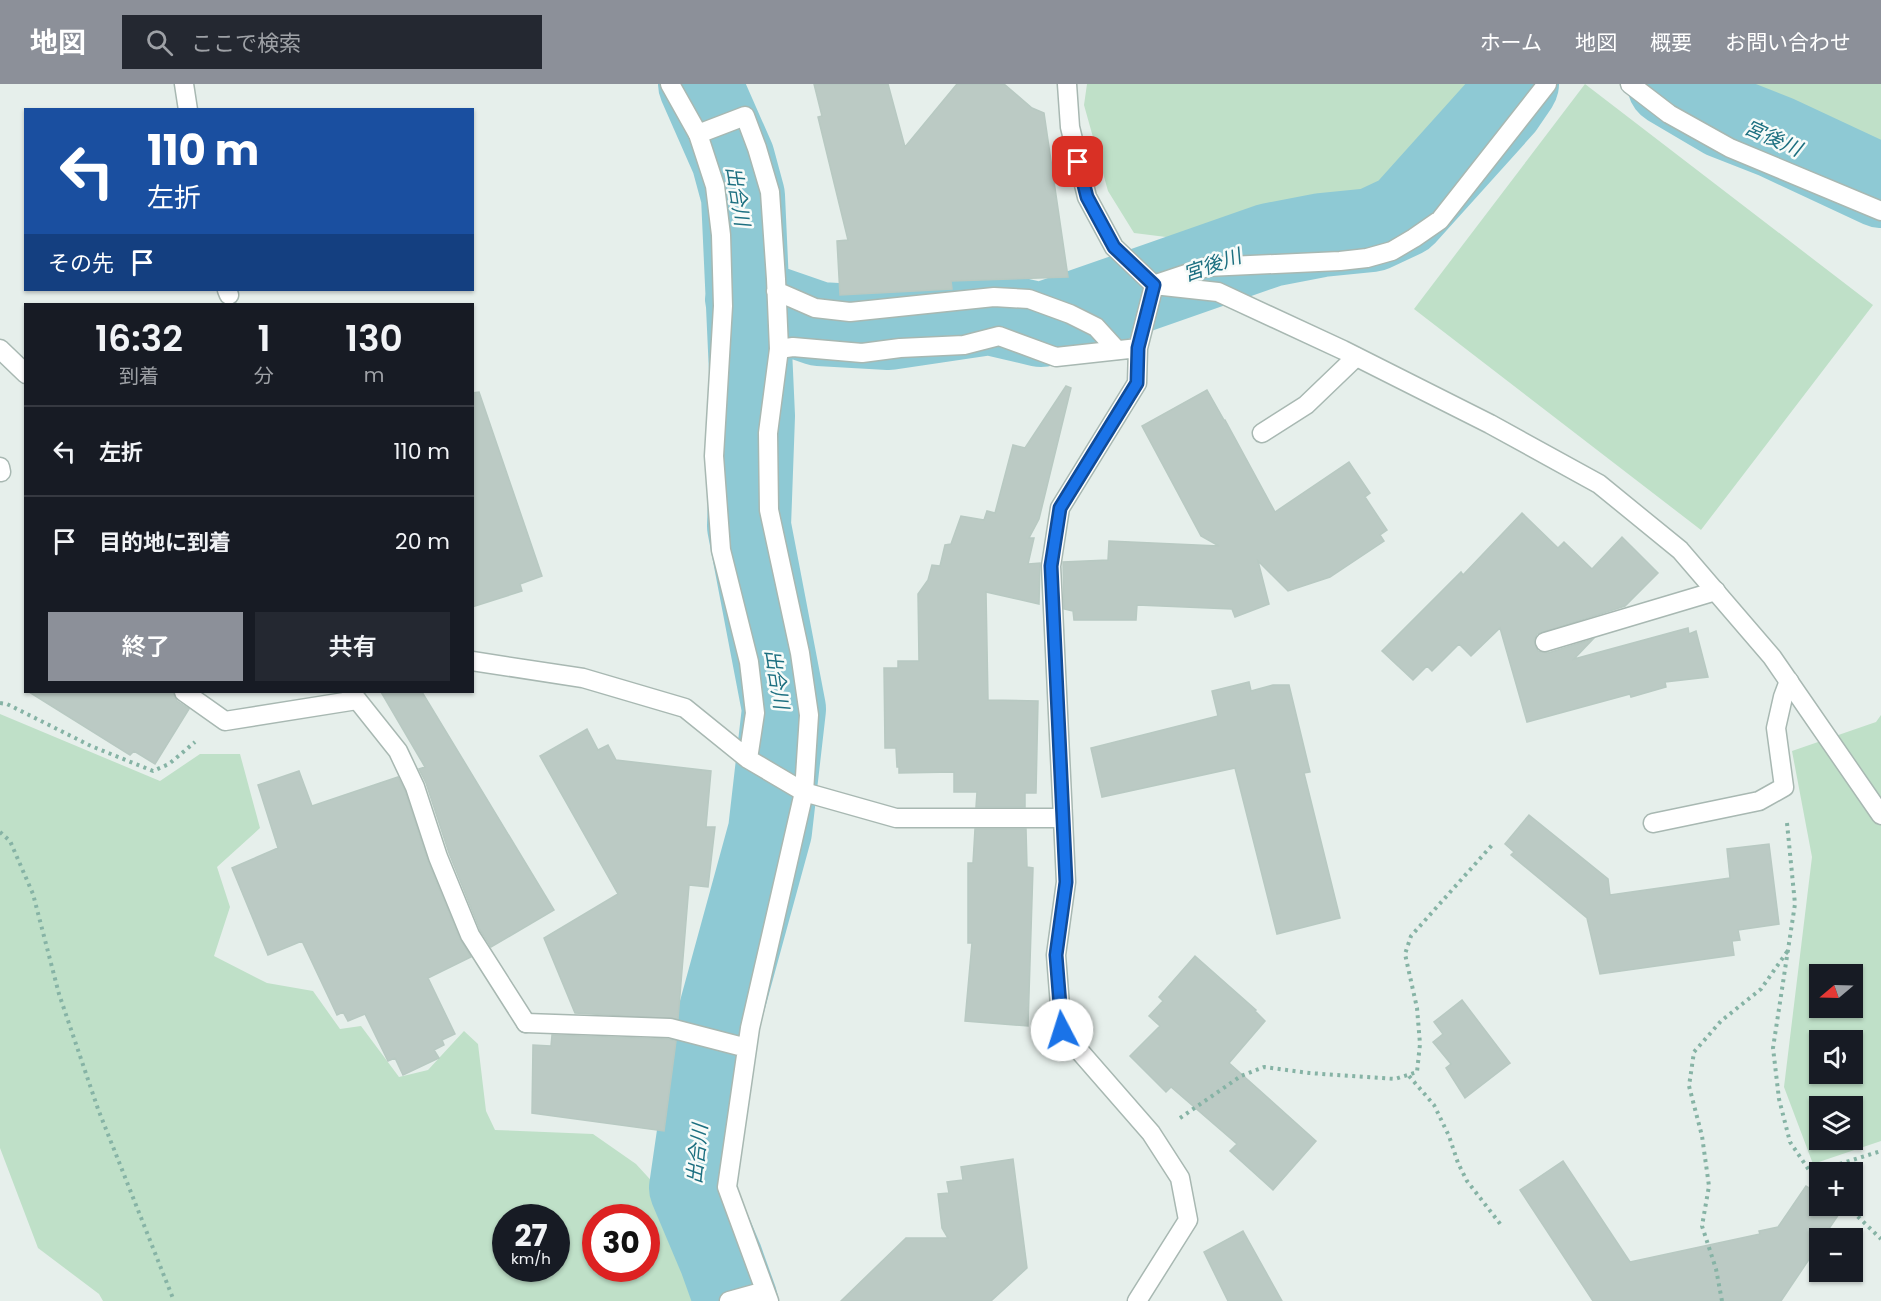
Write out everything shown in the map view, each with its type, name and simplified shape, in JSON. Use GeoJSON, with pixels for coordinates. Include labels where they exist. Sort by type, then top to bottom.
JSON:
{"type":"FeatureCollection","features":[{"type":"Feature","properties":{"kind":"street"},"geometry":{"type":"LineString","coordinates":[[184,84],[188,108]]}},
{"type":"Feature","properties":{"kind":"street"},"geometry":{"type":"LineString","coordinates":[[670,84],[698,134],[715,186],[722,235],[723,306],[714,456],[722,550],[749,662],[755,713],[748,759]]}},
{"type":"Feature","properties":{"kind":"street"},"geometry":{"type":"LineString","coordinates":[[1067,84],[1070,127],[1087,197],[1114,247],[1154,285],[1218,292],[1490,424],[1599,484],[1680,550],[1716,591],[1772,657],[1881,815]]}},
{"type":"Feature","properties":{"kind":"street"},"geometry":{"type":"LineString","coordinates":[[1154,285],[1207,267],[1340,261],[1366,258],[1392,251],[1440,220],[1547,84]]}},
{"type":"Feature","properties":{"kind":"street"},"geometry":{"type":"LineString","coordinates":[[1630,84],[1669,114],[1730,148],[1881,211]]}},
{"type":"Feature","properties":{"kind":"street"},"geometry":{"type":"LineString","coordinates":[[698,134],[745,116],[770,192],[779,349],[768,433],[769,510],[800,653],[810,715],[804,792],[747,1048],[727,1187],[767,1296],[729,1301]]}},
{"type":"Feature","properties":{"kind":"street"},"geometry":{"type":"LineString","coordinates":[[1137,1301],[1188,1220],[1180,1178],[1153,1137],[1062,1030],[1056,955],[1066,882],[1051,566],[1060,508],[1137,383],[1138,348],[1154,285]]}},
{"type":"Feature","properties":{"kind":"street"},"geometry":{"type":"LineString","coordinates":[[776,291],[815,308],[850,312],[994,297],[1029,299],[1070,314],[1096,327],[1117,350]]}},
{"type":"Feature","properties":{"kind":"street"},"geometry":{"type":"LineString","coordinates":[[779,349],[793,347],[862,353],[900,348],[964,345],[999,336],[1056,357],[1138,348]]}},
{"type":"Feature","properties":{"kind":"street"},"geometry":{"type":"LineString","coordinates":[[0,350],[24,373]]}},
{"type":"Feature","properties":{"kind":"street"},"geometry":{"type":"LineString","coordinates":[[1262,433],[1306,405],[1356,357]]}},
{"type":"Feature","properties":{"kind":"street"},"geometry":{"type":"LineString","coordinates":[[1545,642],[1716,591]]}},
{"type":"Feature","properties":{"kind":"street"},"geometry":{"type":"LineString","coordinates":[[474,661],[583,678],[685,708],[748,759],[804,792],[896,818],[1062,818]]}},
{"type":"Feature","properties":{"kind":"street"},"geometry":{"type":"LineString","coordinates":[[1653,823],[1759,801],[1784,787],[1776,728],[1789,681]]}},
{"type":"Feature","properties":{"kind":"street"},"geometry":{"type":"LineString","coordinates":[[185,693],[225,721],[354,696],[398,751],[415,787],[438,857],[470,935],[526,1023],[670,1028],[747,1048]]}},
{"type":"Feature","properties":{"kind":"path"},"geometry":{"type":"LineString","coordinates":[[0,703],[7,704],[91,746],[153,771],[169,764],[197,740],[225,721]]}},
{"type":"Feature","properties":{"kind":"path"},"geometry":{"type":"LineString","coordinates":[[1784,787],[1795,904],[1773,1048],[1779,1099],[1790,1142],[1809,1170]]}},
{"type":"Feature","properties":{"kind":"path"},"geometry":{"type":"LineString","coordinates":[[0,832],[10,841],[33,894],[59,994],[95,1098],[174,1301]]}},
{"type":"Feature","properties":{"kind":"path"},"geometry":{"type":"LineString","coordinates":[[1153,1137],[1241,1076],[1264,1067],[1309,1073],[1395,1079],[1409,1076],[1417,1071],[1420,1044],[1417,1008],[1405,954],[1411,936],[1493,844]]}},
{"type":"Feature","properties":{"kind":"path"},"geometry":{"type":"LineString","coordinates":[[1722,1301],[1716,1269],[1702,1226],[1709,1186],[1702,1136],[1689,1086],[1694,1052],[1721,1021],[1761,989],[1789,948]]}},
{"type":"Feature","properties":{"kind":"path"},"geometry":{"type":"LineString","coordinates":[[1409,1076],[1434,1105],[1467,1181],[1501,1225]]}},
{"type":"Feature","properties":{"kind":"path"},"geometry":{"type":"LineString","coordinates":[[1846,1162],[1881,1151]]}},
{"type":"Feature","properties":{"kind":"path"},"geometry":{"type":"LineString","coordinates":[[1857,1216],[1881,1239]]}},
{"type":"Feature","properties":{"kind":"green space"},"geometry":{"type":"Polygon","coordinates":[[[1087,84],[1504,84],[1400,206],[1352,225],[1296,224],[1249,239],[1206,242],[1134,233],[1108,191],[1084,105],[1087,84]]]}},
{"type":"Feature","properties":{"kind":"green space"},"geometry":{"type":"Polygon","coordinates":[[[1585,84],[1873,305],[1701,530],[1414,309],[1585,84]]]}},
{"type":"Feature","properties":{"kind":"green space"},"geometry":{"type":"Polygon","coordinates":[[[1685,84],[1881,84],[1881,175],[1792,139],[1685,84]]]}},
{"type":"Feature","properties":{"kind":"green space"},"geometry":{"type":"Polygon","coordinates":[[[0,714],[160,781],[200,754],[240,754],[260,828],[217,867],[230,907],[214,956],[267,983],[313,991],[340,1029],[361,1026],[399,1077],[428,1070],[464,1031],[478,1044],[486,1111],[495,1130],[593,1134],[636,1164],[669,1200],[695,1279],[696,1301],[103,1301],[99,1294],[38,1248],[0,1148],[0,714]]]}},
{"type":"Feature","properties":{"kind":"green space"},"geometry":{"type":"Polygon","coordinates":[[[1881,715],[1881,1141],[1863,1147],[1863,1096],[1809,1096],[1809,1150],[1854,1150],[1819,1162],[1812,1162],[1784,1087],[1812,857],[1792,751],[1876,722],[1881,715]]]}},
{"type":"Feature","properties":{"kind":"building"},"geometry":{"type":"Polygon","coordinates":[[[814,84],[888,84],[905,147],[957,84],[1004,84],[1032,108],[1044,113],[1068,277],[951,281],[952,289],[840,295],[837,241],[848,240],[818,117],[822,116],[814,84]]]}},
{"type":"Feature","properties":{"kind":"building"},"geometry":{"type":"Polygon","coordinates":[[[1066,386],[1071,388],[1039,519],[1029,538],[1034,538],[1028,564],[1040,563],[1039,604],[986,592],[988,700],[1038,701],[1036,793],[1025,793],[1025,807],[976,807],[977,792],[954,792],[954,772],[899,773],[896,748],[885,748],[884,668],[898,668],[898,661],[919,661],[918,594],[928,580],[932,565],[940,566],[945,545],[951,544],[961,516],[984,520],[987,511],[995,513],[1013,445],[1025,448],[1066,386]]]}},
{"type":"Feature","properties":{"kind":"building"},"geometry":{"type":"Polygon","coordinates":[[[1207,390],[1275,512],[1349,462],[1370,493],[1365,497],[1387,530],[1380,535],[1384,541],[1330,577],[1288,591],[1258,561],[1269,604],[1235,617],[1232,609],[1137,605],[1136,620],[1074,620],[1073,611],[1064,609],[1063,562],[1108,560],[1109,541],[1219,546],[1201,536],[1142,426],[1207,390]]]}},
{"type":"Feature","properties":{"kind":"building"},"geometry":{"type":"Polygon","coordinates":[[[479,392],[542,576],[520,584],[522,591],[474,606],[474,393],[479,392]]]}},
{"type":"Feature","properties":{"kind":"building"},"geometry":{"type":"Polygon","coordinates":[[[1522,513],[1558,548],[1564,542],[1592,569],[1622,537],[1658,573],[1625,606],[1537,634],[1534,640],[1538,651],[1548,653],[1593,639],[1574,659],[1688,628],[1689,634],[1696,631],[1708,677],[1665,682],[1666,687],[1631,697],[1630,694],[1527,722],[1500,628],[1471,656],[1459,644],[1432,671],[1427,666],[1413,680],[1382,651],[1461,572],[1463,575],[1522,513]]]}},
{"type":"Feature","properties":{"kind":"building"},"geometry":{"type":"Polygon","coordinates":[[[1249,682],[1251,691],[1273,685],[1289,685],[1310,772],[1304,773],[1340,918],[1277,934],[1235,768],[1102,797],[1091,748],[1218,716],[1212,691],[1249,682]]]}},
{"type":"Feature","properties":{"kind":"building"},"geometry":{"type":"Polygon","coordinates":[[[31,693],[173,693],[177,701],[189,709],[155,764],[134,751],[130,755],[31,693]]]}},
{"type":"Feature","properties":{"kind":"building"},"geometry":{"type":"Polygon","coordinates":[[[382,693],[423,693],[554,910],[491,947],[480,930],[449,853],[426,783],[419,769],[425,767],[382,693]]]}},
{"type":"Feature","properties":{"kind":"building"},"geometry":{"type":"Polygon","coordinates":[[[587,729],[598,750],[608,745],[616,760],[711,771],[706,827],[715,827],[708,887],[689,885],[678,1019],[575,1013],[544,938],[618,894],[540,756],[587,729]]]}},
{"type":"Feature","properties":{"kind":"building"},"geometry":{"type":"Polygon","coordinates":[[[299,771],[312,806],[398,777],[405,791],[428,861],[460,939],[471,957],[428,978],[455,1034],[442,1040],[444,1045],[434,1050],[439,1058],[403,1075],[395,1058],[388,1061],[365,1014],[348,1021],[343,1012],[337,1015],[302,941],[268,955],[232,868],[278,848],[258,785],[299,771]]]}},
{"type":"Feature","properties":{"kind":"building"},"geometry":{"type":"Polygon","coordinates":[[[1529,815],[1608,879],[1610,895],[1730,878],[1727,849],[1769,844],[1779,924],[1738,930],[1740,940],[1732,941],[1734,955],[1600,974],[1587,918],[1511,855],[1514,852],[1505,844],[1529,815]]]}},
{"type":"Feature","properties":{"kind":"building"},"geometry":{"type":"Polygon","coordinates":[[[975,829],[1026,829],[1027,867],[1033,868],[1028,1026],[965,1021],[972,943],[968,943],[968,863],[973,863],[975,829]]]}},
{"type":"Feature","properties":{"kind":"building"},"geometry":{"type":"Polygon","coordinates":[[[1195,956],[1256,1010],[1265,1021],[1229,1063],[1316,1141],[1273,1190],[1230,1151],[1237,1144],[1171,1087],[1166,1092],[1130,1056],[1160,1026],[1149,1016],[1163,1001],[1159,997],[1195,956]]]}},
{"type":"Feature","properties":{"kind":"building"},"geometry":{"type":"Polygon","coordinates":[[[1462,1000],[1510,1063],[1465,1098],[1446,1068],[1451,1064],[1433,1042],[1443,1034],[1434,1022],[1462,1000]]]}},
{"type":"Feature","properties":{"kind":"building"},"geometry":{"type":"Polygon","coordinates":[[[552,1035],[676,1041],[664,1131],[532,1113],[533,1045],[551,1046],[552,1035]]]}},
{"type":"Feature","properties":{"kind":"building"},"geometry":{"type":"Polygon","coordinates":[[[1013,1159],[1027,1268],[991,1301],[841,1301],[906,1238],[948,1238],[942,1228],[938,1194],[949,1193],[947,1182],[963,1180],[961,1167],[1013,1159]]]}},
{"type":"Feature","properties":{"kind":"building"},"geometry":{"type":"Polygon","coordinates":[[[1563,1161],[1630,1262],[1760,1234],[1759,1231],[1778,1227],[1806,1186],[1809,1188],[1809,1216],[1838,1216],[1829,1228],[1809,1228],[1809,1259],[1781,1301],[1593,1301],[1520,1190],[1563,1161]]]}},
{"type":"Feature","properties":{"kind":"building"},"geometry":{"type":"Polygon","coordinates":[[[1243,1231],[1282,1301],[1228,1301],[1204,1252],[1243,1231]]]}},
{"type":"Feature","properties":{"kind":"waterway","name":"出合川"},"geometry":{"type":"LineString","coordinates":[[700,84],[733,159],[743,196],[753,416],[749,526],[784,709],[770,831],[712,1043],[691,1188],[736,1301]]}},
{"type":"Feature","properties":{"kind":"waterway","name":"宮後川"},"geometry":{"type":"LineString","coordinates":[[747,299],[819,324],[889,328],[990,313],[1041,325],[1270,245],[1322,235],[1372,230],[1404,215],[1502,106],[1517,84]]}},
{"type":"Feature","properties":{"kind":"waterway","name":"宮後川"},"geometry":{"type":"LineString","coordinates":[[1669,84],[1725,117],[1776,137],[1881,186]]}},
{"type":"Feature","properties":{"kind":"route"},"geometry":{"type":"LineString","coordinates":[[1062,1030],[1056,955],[1066,882],[1051,566],[1060,508],[1137,383],[1138,348],[1154,285],[1114,247],[1087,197],[1078,162]]}}]}
